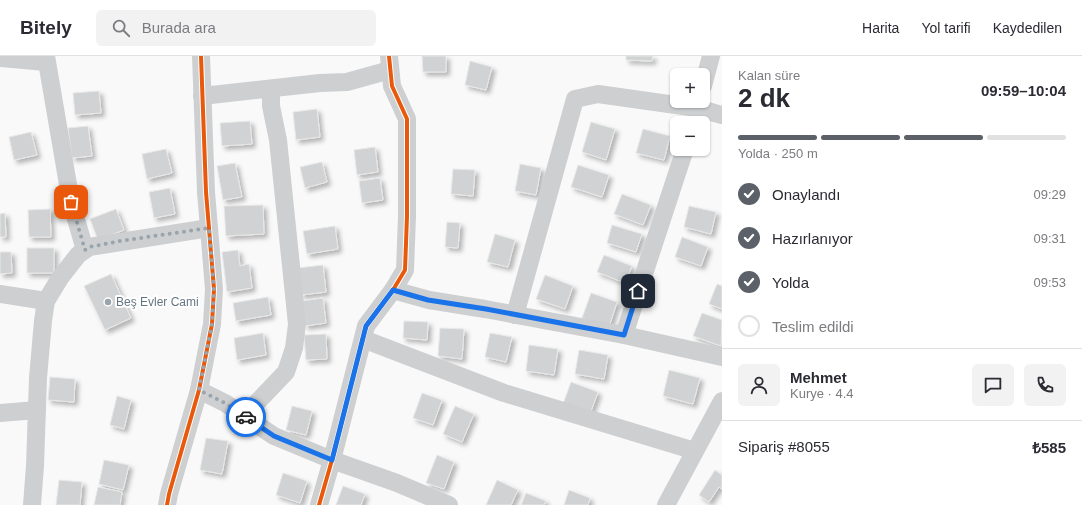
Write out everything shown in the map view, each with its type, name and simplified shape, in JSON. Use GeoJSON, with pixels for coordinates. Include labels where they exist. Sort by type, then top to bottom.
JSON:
{"type":"FeatureCollection","features":[{"type":"Feature","properties":{"kind":"street"},"geometry":{"type":"LineString","coordinates":[[167,505],[199,390],[212,324],[214,289],[209,228],[201,56]]}},
{"type":"Feature","properties":{"kind":"street"},"geometry":{"type":"LineString","coordinates":[[708,68],[711,56]]}},
{"type":"Feature","properties":{"kind":"street"},"geometry":{"type":"LineString","coordinates":[[0,58],[46,59],[71,202],[85,250]]}},
{"type":"Feature","properties":{"kind":"street"},"geometry":{"type":"LineString","coordinates":[[202,96],[320,83],[347,82],[390,63],[392,86],[407,119],[407,216],[405,270],[393,290],[366,326],[319,505]]}},
{"type":"Feature","properties":{"kind":"street"},"geometry":{"type":"LineString","coordinates":[[244,416],[286,372],[294,348],[297,324],[278,140],[272,106],[271,89]]}},
{"type":"Feature","properties":{"kind":"street"},"geometry":{"type":"LineString","coordinates":[[515,315],[575,99],[598,94],[722,115]]}},
{"type":"Feature","properties":{"kind":"street"},"geometry":{"type":"LineString","coordinates":[[624,335],[683,156]]}},
{"type":"Feature","properties":{"kind":"street"},"geometry":{"type":"LineString","coordinates":[[32,505],[36,466],[38,378],[43,321],[46,301],[60,278],[78,255],[89,247],[209,228]]}},
{"type":"Feature","properties":{"kind":"street"},"geometry":{"type":"LineString","coordinates":[[393,290],[428,300],[624,335],[722,357]]}},
{"type":"Feature","properties":{"kind":"street"},"geometry":{"type":"LineString","coordinates":[[0,294],[46,301]]}},
{"type":"Feature","properties":{"kind":"street"},"geometry":{"type":"LineString","coordinates":[[363,339],[504,393],[695,451]]}},
{"type":"Feature","properties":{"kind":"street"},"geometry":{"type":"LineString","coordinates":[[199,390],[225,403],[274,436],[332,460],[397,483],[448,505]]}},
{"type":"Feature","properties":{"kind":"street"},"geometry":{"type":"LineString","coordinates":[[666,505],[722,401]]}},
{"type":"Feature","properties":{"kind":"street"},"geometry":{"type":"LineString","coordinates":[[0,413],[37,410]]}},
{"type":"Feature","properties":{"kind":"building"},"geometry":{"type":"Polygon","coordinates":[[[422,56],[446,56],[446,72],[423,72],[422,56]]]}},
{"type":"Feature","properties":{"kind":"building"},"geometry":{"type":"Polygon","coordinates":[[[626,56],[653,56],[652,61],[626,60],[626,56]]]}},
{"type":"Feature","properties":{"kind":"building"},"geometry":{"type":"Polygon","coordinates":[[[470,61],[492,67],[486,90],[465,85],[470,61]]]}},
{"type":"Feature","properties":{"kind":"building"},"geometry":{"type":"Polygon","coordinates":[[[99,91],[101,113],[75,115],[73,93],[99,91]]]}},
{"type":"Feature","properties":{"kind":"building"},"geometry":{"type":"Polygon","coordinates":[[[317,109],[320,137],[296,140],[293,112],[317,109]]]}},
{"type":"Feature","properties":{"kind":"building"},"geometry":{"type":"Polygon","coordinates":[[[250,121],[252,144],[222,146],[220,123],[250,121]]]}},
{"type":"Feature","properties":{"kind":"building"},"geometry":{"type":"Polygon","coordinates":[[[591,122],[615,129],[606,160],[582,152],[591,122]]]}},
{"type":"Feature","properties":{"kind":"building"},"geometry":{"type":"Polygon","coordinates":[[[88,126],[92,156],[72,158],[68,128],[88,126]]]}},
{"type":"Feature","properties":{"kind":"building"},"geometry":{"type":"Polygon","coordinates":[[[643,129],[670,136],[664,160],[636,153],[643,129]]]}},
{"type":"Feature","properties":{"kind":"building"},"geometry":{"type":"Polygon","coordinates":[[[31,132],[37,155],[14,160],[9,137],[31,132]]]}},
{"type":"Feature","properties":{"kind":"building"},"geometry":{"type":"Polygon","coordinates":[[[375,147],[378,172],[357,175],[354,150],[375,147]]]}},
{"type":"Feature","properties":{"kind":"building"},"geometry":{"type":"Polygon","coordinates":[[[166,149],[172,173],[147,179],[142,154],[166,149]]]}},
{"type":"Feature","properties":{"kind":"building"},"geometry":{"type":"Polygon","coordinates":[[[322,162],[327,182],[305,188],[300,167],[322,162]]]}},
{"type":"Feature","properties":{"kind":"building"},"geometry":{"type":"Polygon","coordinates":[[[235,163],[242,197],[223,200],[217,166],[235,163]]]}},
{"type":"Feature","properties":{"kind":"building"},"geometry":{"type":"Polygon","coordinates":[[[520,164],[541,168],[536,195],[515,191],[520,164]]]}},
{"type":"Feature","properties":{"kind":"building"},"geometry":{"type":"Polygon","coordinates":[[[578,165],[609,175],[602,197],[571,187],[578,165]]]}},
{"type":"Feature","properties":{"kind":"building"},"geometry":{"type":"Polygon","coordinates":[[[453,169],[475,170],[473,196],[451,194],[453,169]]]}},
{"type":"Feature","properties":{"kind":"building"},"geometry":{"type":"Polygon","coordinates":[[[380,178],[383,200],[362,203],[359,181],[380,178]]]}},
{"type":"Feature","properties":{"kind":"building"},"geometry":{"type":"Polygon","coordinates":[[[170,188],[175,214],[154,218],[149,192],[170,188]]]}},
{"type":"Feature","properties":{"kind":"building"},"geometry":{"type":"Polygon","coordinates":[[[622,194],[651,205],[643,225],[614,214],[622,194]]]}},
{"type":"Feature","properties":{"kind":"building"},"geometry":{"type":"Polygon","coordinates":[[[263,205],[264,234],[226,236],[224,206],[263,205]]]}},
{"type":"Feature","properties":{"kind":"building"},"geometry":{"type":"Polygon","coordinates":[[[689,206],[716,212],[711,234],[684,227],[689,206]]]}},
{"type":"Feature","properties":{"kind":"building"},"geometry":{"type":"Polygon","coordinates":[[[50,209],[51,237],[29,237],[28,210],[50,209]]]}},
{"type":"Feature","properties":{"kind":"building"},"geometry":{"type":"Polygon","coordinates":[[[116,209],[124,230],[98,240],[90,219],[116,209]]]}},
{"type":"Feature","properties":{"kind":"building"},"geometry":{"type":"Polygon","coordinates":[[[5,213],[6,237],[0,237],[0,214],[5,213]]]}},
{"type":"Feature","properties":{"kind":"building"},"geometry":{"type":"Polygon","coordinates":[[[447,222],[460,223],[458,248],[445,247],[447,222]]]}},
{"type":"Feature","properties":{"kind":"building"},"geometry":{"type":"Polygon","coordinates":[[[612,225],[642,234],[636,252],[607,243],[612,225]]]}},
{"type":"Feature","properties":{"kind":"building"},"geometry":{"type":"Polygon","coordinates":[[[335,226],[338,249],[307,254],[303,231],[335,226]]]}},
{"type":"Feature","properties":{"kind":"building"},"geometry":{"type":"Polygon","coordinates":[[[495,234],[515,240],[508,267],[487,262],[495,234]]]}},
{"type":"Feature","properties":{"kind":"building"},"geometry":{"type":"Polygon","coordinates":[[[682,237],[708,247],[701,266],[675,257],[682,237]]]}},
{"type":"Feature","properties":{"kind":"building"},"geometry":{"type":"Polygon","coordinates":[[[27,248],[54,248],[54,273],[27,273],[27,248]]]}},
{"type":"Feature","properties":{"kind":"building"},"geometry":{"type":"Polygon","coordinates":[[[238,250],[240,266],[249,264],[252,288],[227,292],[222,252],[238,250]]]}},
{"type":"Feature","properties":{"kind":"building"},"geometry":{"type":"Polygon","coordinates":[[[0,252],[11,252],[12,273],[0,274],[0,252]]]}},
{"type":"Feature","properties":{"kind":"building"},"geometry":{"type":"Polygon","coordinates":[[[604,255],[632,266],[625,283],[597,272],[604,255]]]}},
{"type":"Feature","properties":{"kind":"building"},"geometry":{"type":"Polygon","coordinates":[[[323,265],[326,292],[301,295],[298,268],[323,265]]]}},
{"type":"Feature","properties":{"kind":"building","name":"Beş Evler Cami"},"geometry":{"type":"Polygon","coordinates":[[[111,274],[131,318],[105,330],[84,286],[111,274]]]}},
{"type":"Feature","properties":{"kind":"building"},"geometry":{"type":"Polygon","coordinates":[[[545,275],[573,286],[565,309],[536,299],[545,275]]]}},
{"type":"Feature","properties":{"kind":"building"},"geometry":{"type":"Polygon","coordinates":[[[717,284],[722,286],[722,309],[709,304],[717,284]]]}},
{"type":"Feature","properties":{"kind":"building"},"geometry":{"type":"Polygon","coordinates":[[[591,293],[617,302],[609,327],[582,318],[591,293]]]}},
{"type":"Feature","properties":{"kind":"building"},"geometry":{"type":"Polygon","coordinates":[[[268,297],[271,315],[236,321],[233,303],[268,297]]]}},
{"type":"Feature","properties":{"kind":"building"},"geometry":{"type":"Polygon","coordinates":[[[323,298],[326,323],[305,326],[302,301],[323,298]]]}},
{"type":"Feature","properties":{"kind":"building"},"geometry":{"type":"Polygon","coordinates":[[[702,313],[722,320],[721,346],[693,336],[702,313]]]}},
{"type":"Feature","properties":{"kind":"building"},"geometry":{"type":"Polygon","coordinates":[[[404,321],[428,322],[427,340],[403,338],[404,321]]]}},
{"type":"Feature","properties":{"kind":"building"},"geometry":{"type":"Polygon","coordinates":[[[440,328],[464,329],[462,359],[438,356],[440,328]]]}},
{"type":"Feature","properties":{"kind":"building"},"geometry":{"type":"Polygon","coordinates":[[[263,333],[266,355],[237,360],[234,338],[263,333]]]}},
{"type":"Feature","properties":{"kind":"building"},"geometry":{"type":"Polygon","coordinates":[[[490,333],[512,337],[506,362],[485,357],[490,333]]]}},
{"type":"Feature","properties":{"kind":"building"},"geometry":{"type":"Polygon","coordinates":[[[326,334],[327,359],[306,360],[304,335],[326,334]]]}},
{"type":"Feature","properties":{"kind":"building"},"geometry":{"type":"Polygon","coordinates":[[[529,345],[558,349],[554,375],[526,371],[529,345]]]}},
{"type":"Feature","properties":{"kind":"building"},"geometry":{"type":"Polygon","coordinates":[[[579,350],[608,355],[604,379],[575,374],[579,350]]]}},
{"type":"Feature","properties":{"kind":"building"},"geometry":{"type":"Polygon","coordinates":[[[669,370],[700,378],[693,404],[663,396],[669,370]]]}},
{"type":"Feature","properties":{"kind":"building"},"geometry":{"type":"Polygon","coordinates":[[[50,377],[75,379],[74,402],[48,400],[50,377]]]}},
{"type":"Feature","properties":{"kind":"building"},"geometry":{"type":"Polygon","coordinates":[[[571,382],[598,392],[590,414],[563,404],[571,382]]]}},
{"type":"Feature","properties":{"kind":"building"},"geometry":{"type":"Polygon","coordinates":[[[422,393],[442,400],[433,425],[413,418],[422,393]]]}},
{"type":"Feature","properties":{"kind":"building"},"geometry":{"type":"Polygon","coordinates":[[[117,396],[131,400],[124,429],[110,425],[117,396]]]}},
{"type":"Feature","properties":{"kind":"building"},"geometry":{"type":"Polygon","coordinates":[[[292,406],[312,411],[306,435],[286,430],[292,406]]]}},
{"type":"Feature","properties":{"kind":"building"},"geometry":{"type":"Polygon","coordinates":[[[455,406],[474,414],[462,442],[443,434],[455,406]]]}},
{"type":"Feature","properties":{"kind":"building"},"geometry":{"type":"Polygon","coordinates":[[[206,438],[228,441],[222,474],[200,470],[206,438]]]}},
{"type":"Feature","properties":{"kind":"building"},"geometry":{"type":"Polygon","coordinates":[[[437,455],[454,462],[444,489],[426,483],[437,455]]]}},
{"type":"Feature","properties":{"kind":"building"},"geometry":{"type":"Polygon","coordinates":[[[104,460],[129,465],[123,490],[99,484],[104,460]]]}},
{"type":"Feature","properties":{"kind":"building"},"geometry":{"type":"Polygon","coordinates":[[[715,470],[722,475],[722,489],[719,487],[709,502],[699,495],[715,470]]]}},
{"type":"Feature","properties":{"kind":"building"},"geometry":{"type":"Polygon","coordinates":[[[283,473],[307,481],[300,503],[276,495],[283,473]]]}},
{"type":"Feature","properties":{"kind":"building"},"geometry":{"type":"Polygon","coordinates":[[[59,480],[82,482],[80,505],[56,505],[59,480]]]}},
{"type":"Feature","properties":{"kind":"building"},"geometry":{"type":"Polygon","coordinates":[[[497,480],[518,490],[511,505],[486,505],[497,480]]]}},
{"type":"Feature","properties":{"kind":"building"},"geometry":{"type":"Polygon","coordinates":[[[343,486],[365,494],[361,505],[336,505],[343,486]]]}},
{"type":"Feature","properties":{"kind":"building"},"geometry":{"type":"Polygon","coordinates":[[[98,487],[122,492],[120,505],[94,505],[98,487]]]}},
{"type":"Feature","properties":{"kind":"building"},"geometry":{"type":"Polygon","coordinates":[[[569,490],[590,498],[588,505],[564,505],[569,490]]]}},
{"type":"Feature","properties":{"kind":"building"},"geometry":{"type":"Polygon","coordinates":[[[526,493],[546,501],[544,505],[521,505],[526,493]]]}},
{"type":"Feature","properties":{"kind":"cycle path"},"geometry":{"type":"LineString","coordinates":[[167,505],[199,390],[212,324],[214,289],[206,192],[201,56]]}},
{"type":"Feature","properties":{"kind":"cycle path"},"geometry":{"type":"LineString","coordinates":[[319,505],[366,326],[393,290],[405,270],[407,216],[407,119],[392,86],[389,56]]}},
{"type":"Feature","properties":{"kind":"way so far"},"geometry":{"type":"LineString","coordinates":[[71,202],[85,250],[89,247],[120,241],[209,228],[214,289],[212,324],[199,390],[225,403],[246,417]]}},
{"type":"Feature","properties":{"kind":"place","name":"Beş Evler Cami"},"geometry":{"type":"Point","coordinates":[108,302]}},
{"type":"Feature","properties":{"kind":"route"},"geometry":{"type":"LineString","coordinates":[[246,417],[274,436],[332,460],[366,326],[393,290],[428,300],[486,309],[624,335],[638,291]]}}]}
